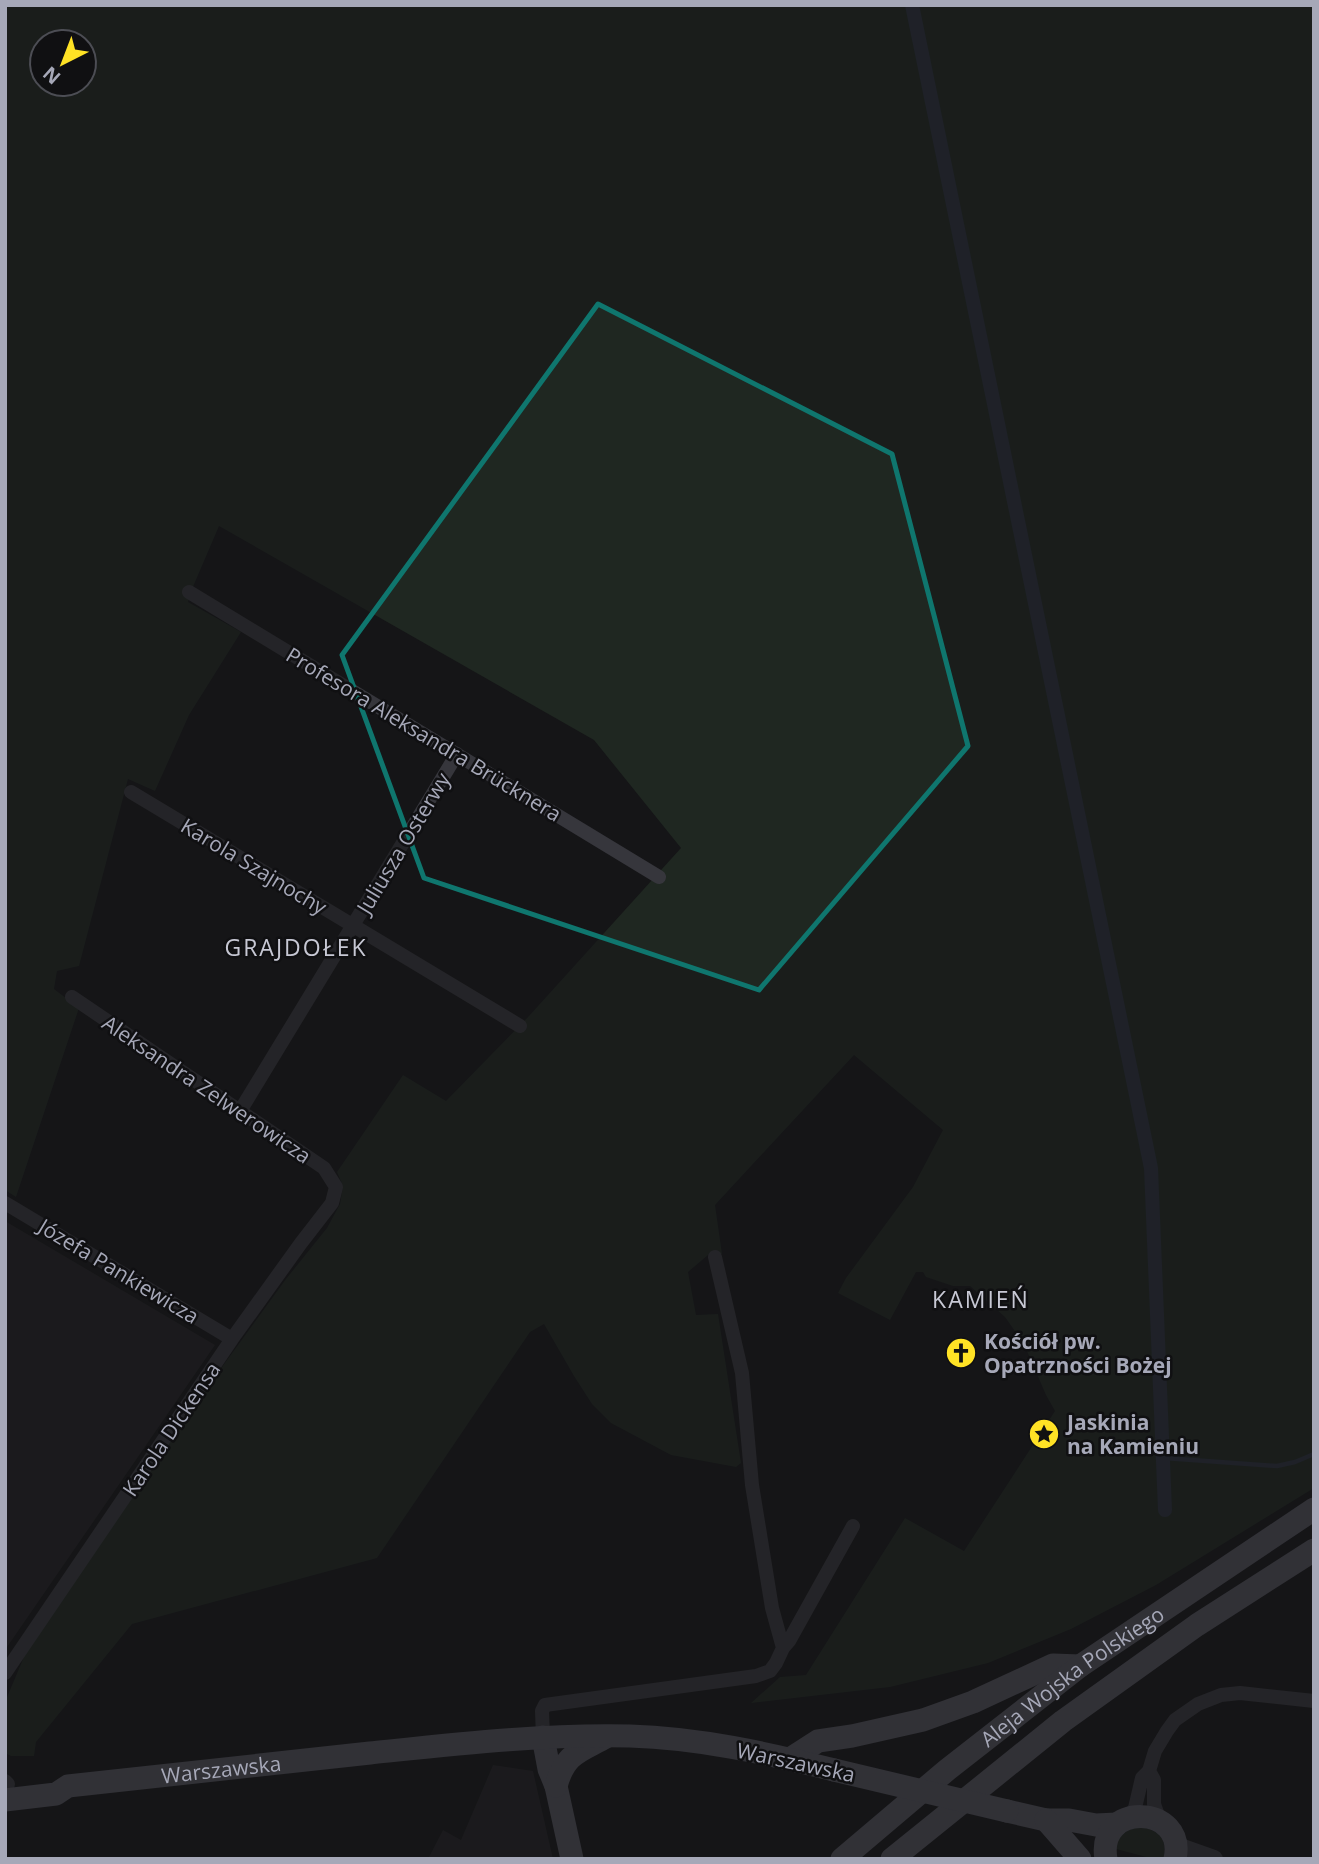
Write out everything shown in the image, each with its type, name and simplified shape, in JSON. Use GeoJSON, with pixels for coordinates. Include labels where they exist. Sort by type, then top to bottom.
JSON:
{"type":"FeatureCollection","features":[{"type":"Feature","properties":{"kind":"main road","name":"Aleja Wojska Polskiego"},"geometry":{"type":"LineString","coordinates":[[842,1859],[947,1770],[1080,1665],[1314,1509]]}},
{"type":"Feature","properties":{"kind":"main road","name":"Aleja Wojska Polskiego"},"geometry":{"type":"LineString","coordinates":[[892,1859],[1063,1721],[1197,1625],[1314,1550]]}},
{"type":"Feature","properties":{"kind":"main road"},"geometry":{"type":"LineString","coordinates":[[790,1759],[818,1741],[852,1737],[923,1720],[973,1702],[1054,1665],[1080,1665]]}},
{"type":"Feature","properties":{"kind":"main road"},"geometry":{"type":"LineString","coordinates":[[556,1786],[560,1770],[570,1758],[607,1736]]}},
{"type":"Feature","properties":{"kind":"main road","name":"Warszawska"},"geometry":{"type":"LineString","coordinates":[[6,1787],[56,1794],[68,1786],[457,1744],[543,1737],[631,1736],[695,1741],[790,1759],[1007,1811],[1079,1838],[1099,1848],[1106,1857]]}},
{"type":"Feature","properties":{"kind":"main road"},"geometry":{"type":"LineString","coordinates":[[543,1737],[572,1859]]}},
{"type":"Feature","properties":{"kind":"main road","name":"Warszawska"},"geometry":{"type":"LineString","coordinates":[[1052,1826],[1069,1820],[1096,1825],[1122,1821],[1138,1815],[1160,1821]]}},
{"type":"Feature","properties":{"kind":"main road"},"geometry":{"type":"LineString","coordinates":[[1106,1857],[1106,1843],[1110,1833],[1122,1821]]}},
{"type":"Feature","properties":{"kind":"main road"},"geometry":{"type":"LineString","coordinates":[[1160,1821],[1167,1826],[1175,1851]]}},
{"type":"Feature","properties":{"kind":"main road"},"geometry":{"type":"LineString","coordinates":[[1052,1826],[1080,1859]]}},
{"type":"Feature","properties":{"kind":"main road"},"geometry":{"type":"LineString","coordinates":[[911,1859],[921,1835]]}},
{"type":"Feature","properties":{"kind":"street","name":"Profesora Aleksandra Brücknera"},"geometry":{"type":"LineString","coordinates":[[189,592],[659,877]]}},
{"type":"Feature","properties":{"kind":"street","name":"Juliusza Osterwy"},"geometry":{"type":"LineString","coordinates":[[240,1111],[457,754]]}},
{"type":"Feature","properties":{"kind":"street","name":"Karola Szajnochy"},"geometry":{"type":"LineString","coordinates":[[131,792],[520,1026]]}},
{"type":"Feature","properties":{"kind":"street","name":"Aleksandra Zelwerowicza"},"geometry":{"type":"LineString","coordinates":[[72,997],[324,1168],[335,1187]]}},
{"type":"Feature","properties":{"kind":"street","name":"Karola Dickensa"},"geometry":{"type":"LineString","coordinates":[[5,1673],[232,1339],[332,1203],[335,1187]]}},
{"type":"Feature","properties":{"kind":"street","name":"Józefa Pankiewicza"},"geometry":{"type":"LineString","coordinates":[[5,1203],[232,1339]]}},
{"type":"Feature","properties":{"kind":"street"},"geometry":{"type":"LineString","coordinates":[[715,1257],[742,1373],[752,1485],[772,1608],[783,1648]]}},
{"type":"Feature","properties":{"kind":"street"},"geometry":{"type":"LineString","coordinates":[[543,1737],[542,1711],[545,1705],[756,1676],[770,1671],[853,1526]]}},
{"type":"Feature","properties":{"kind":"street"},"geometry":{"type":"LineString","coordinates":[[1122,1821],[1135,1808],[1142,1778],[1149,1771],[1155,1751],[1167,1731],[1175,1720],[1198,1704],[1221,1695],[1240,1693],[1314,1701]]}},
{"type":"Feature","properties":{"kind":"street"},"geometry":{"type":"LineString","coordinates":[[1149,1771],[1154,1780],[1154,1804],[1160,1821]]}},
{"type":"Feature","properties":{"kind":"street"},"geometry":{"type":"LineString","coordinates":[[1175,1851],[1184,1848],[1214,1859]]}},
{"type":"Feature","properties":{"kind":"highlighted area"},"geometry":{"type":"Polygon","coordinates":[[[598,304],[892,454],[968,746],[759,990],[424,878],[342,655],[598,304]]]}},
{"type":"Feature","properties":{"kind":"shaded area"},"geometry":{"type":"Polygon","coordinates":[[[5,5],[1314,5],[1314,1488],[1156,1585],[1071,1629],[988,1663],[890,1687],[751,1703],[780,1677],[806,1675],[905,1518],[964,1551],[1055,1411],[1024,1344],[1005,1317],[970,1286],[953,1286],[926,1277],[923,1272],[916,1272],[890,1320],[838,1293],[846,1278],[913,1187],[943,1130],[854,1055],[715,1205],[722,1254],[708,1255],[688,1272],[696,1315],[718,1314],[741,1463],[736,1467],[671,1455],[611,1423],[592,1404],[544,1324],[530,1332],[377,1558],[132,1624],[36,1742],[34,1756],[11,1756],[5,1753],[5,1702],[26,1652],[206,1389],[286,1279],[327,1228],[340,1204],[343,1186],[337,1172],[403,1075],[446,1101],[529,1016],[681,848],[594,740],[219,526],[188,602],[241,632],[189,715],[155,791],[128,779],[79,966],[57,971],[54,989],[79,1008],[16,1197],[5,1190],[5,5]]]}},
{"type":"Feature","properties":{"kind":"shaded area"},"geometry":{"type":"Polygon","coordinates":[[[5,1221],[215,1345],[5,1650],[5,1221]]]}},
{"type":"Feature","properties":{"kind":"shaded area"},"geometry":{"type":"Polygon","coordinates":[[[493,1765],[533,1771],[553,1859],[428,1859],[443,1830],[461,1840],[493,1765]]]}},
{"type":"Feature","properties":{"kind":"shaded area"},"geometry":{"type":"Polygon","coordinates":[[[1140,1825],[1152,1830],[1163,1840],[1164,1859],[1116,1849],[1124,1833],[1140,1825]]]}},
{"type":"Feature","properties":{"kind":"waterway"},"geometry":{"type":"LineString","coordinates":[[912,5],[1151,1168],[1165,1510]]}},
{"type":"Feature","properties":{"kind":"waterway"},"geometry":{"type":"LineString","coordinates":[[1164,1458],[1277,1466],[1314,1454]]}},
{"type":"Feature","properties":{"kind":"place","name":"Kościół pw. Opatrzności Bożej"},"geometry":{"type":"Point","coordinates":[961,1353]}},
{"type":"Feature","properties":{"kind":"place","name":"Jaskinia na Kamieniu"},"geometry":{"type":"Point","coordinates":[1044,1434]}},
{"type":"Feature","properties":{"kind":"district","name":"GRAJDOŁEK"},"geometry":{"type":"Point","coordinates":[296,947]}},
{"type":"Feature","properties":{"kind":"district","name":"KAMIEŃ"},"geometry":{"type":"Point","coordinates":[981,1299]}}]}
